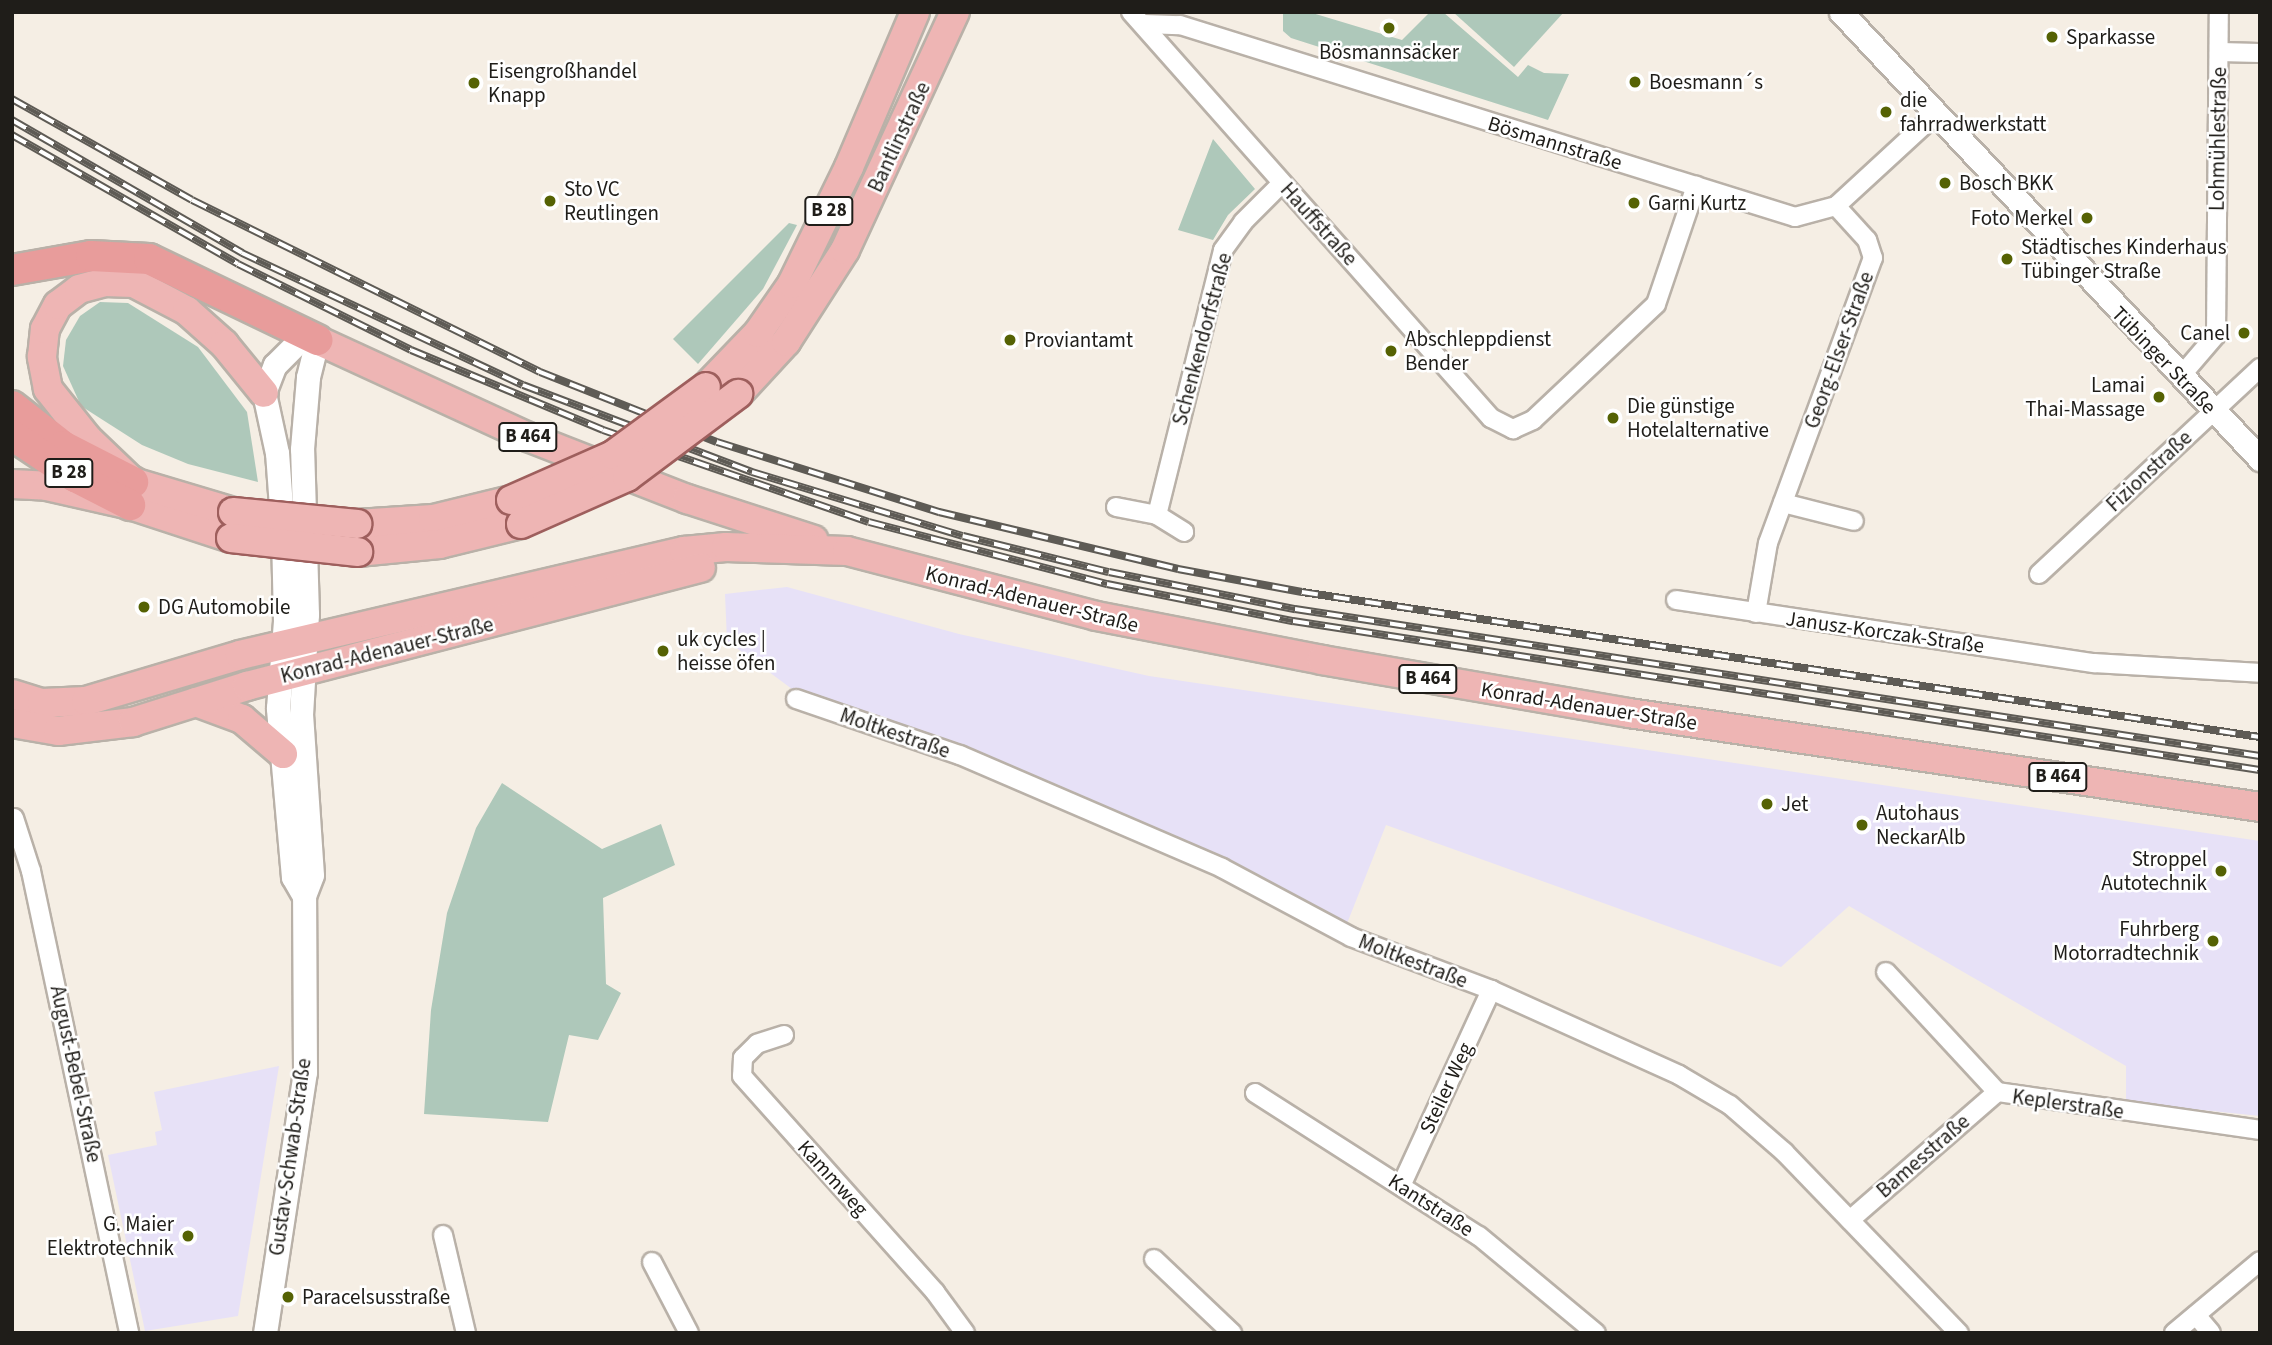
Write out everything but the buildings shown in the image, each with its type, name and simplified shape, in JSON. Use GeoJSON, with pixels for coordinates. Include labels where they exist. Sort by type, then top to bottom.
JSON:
{"type":"FeatureCollection","features":[{"type":"Feature","properties":{"kind":"highway","name":"B 464"},"geometry":{"type":"LineString","coordinates":[[12,270],[91,256],[149,259],[312,337]]}},
{"type":"Feature","properties":{"kind":"highway","name":"B 28"},"geometry":{"type":"LineString","coordinates":[[12,406],[132,494]]}},
{"type":"Feature","properties":{"kind":"highway","name":"B 28"},"geometry":{"type":"LineString","coordinates":[[12,435],[66,471],[132,494]]}},
{"type":"Feature","properties":{"kind":"main road","name":"Bantlinstraße"},"geometry":{"type":"LineString","coordinates":[[516,512],[614,455],[706,387],[758,333],[792,284],[844,179],[915,12]]}},
{"type":"Feature","properties":{"kind":"main road","name":"Bantlinstraße"},"geometry":{"type":"LineString","coordinates":[[516,512],[627,477],[738,394],[786,342],[845,250],[955,12]]}},
{"type":"Feature","properties":{"kind":"main road"},"geometry":{"type":"LineString","coordinates":[[132,494],[48,389],[42,357],[45,329],[58,304],[79,289],[105,282],[134,283],[159,293],[224,344],[264,393]]}},
{"type":"Feature","properties":{"kind":"main road","name":"B 464"},"geometry":{"type":"LineString","coordinates":[[312,337],[528,438],[687,499],[847,551]]}},
{"type":"Feature","properties":{"kind":"main road"},"geometry":{"type":"LineString","coordinates":[[12,484],[132,494]]}},
{"type":"Feature","properties":{"kind":"main road","name":"B 28"},"geometry":{"type":"LineString","coordinates":[[132,494],[232,525],[358,552],[440,544],[516,512]]}},
{"type":"Feature","properties":{"kind":"main road","name":"B 28"},"geometry":{"type":"LineString","coordinates":[[232,525],[357,524],[516,512]]}},
{"type":"Feature","properties":{"kind":"main road","name":"Konrad-Adenauer-Straße"},"geometry":{"type":"LineString","coordinates":[[13,704],[86,701],[294,643],[664,555],[713,547],[847,551],[1096,616],[1322,660],[1629,713],[2260,807]]}},
{"type":"Feature","properties":{"kind":"main road","name":"Konrad-Adenauer-Straße"},"geometry":{"type":"LineString","coordinates":[[13,704],[32,729],[83,730],[133,722],[292,675],[665,575],[725,564],[759,550]]}},
{"type":"Feature","properties":{"kind":"main road"},"geometry":{"type":"LineString","coordinates":[[196,702],[242,719],[283,754]]}},
{"type":"Feature","properties":{"kind":"street","name":"Tübinger Straße"},"geometry":{"type":"LineString","coordinates":[[1841,12],[2180,377],[2260,459]]}},
{"type":"Feature","properties":{"kind":"street","name":"Lohmühlestraße"},"geometry":{"type":"LineString","coordinates":[[2180,377],[2216,335],[2219,12]]}},
{"type":"Feature","properties":{"kind":"street","name":"Bösmannstraße"},"geometry":{"type":"LineString","coordinates":[[1138,18],[1180,25],[1794,217],[1836,206],[1936,114]]}},
{"type":"Feature","properties":{"kind":"street","name":"Hauffstraße"},"geometry":{"type":"LineString","coordinates":[[1138,18],[1491,418],[1513,429],[1533,420],[1656,304],[1696,186]]}},
{"type":"Feature","properties":{"kind":"street"},"geometry":{"type":"LineString","coordinates":[[2219,52],[2260,53]]}},
{"type":"Feature","properties":{"kind":"street","name":"Schenkendorfstraße"},"geometry":{"type":"LineString","coordinates":[[1157,515],[1223,250],[1282,183]]}},
{"type":"Feature","properties":{"kind":"street","name":"Georg-Elser-Straße"},"geometry":{"type":"LineString","coordinates":[[1756,613],[1764,556],[1873,258],[1867,240],[1836,206]]}},
{"type":"Feature","properties":{"kind":"street"},"geometry":{"type":"LineString","coordinates":[[294,643],[277,453],[264,393],[275,365],[312,337]]}},
{"type":"Feature","properties":{"kind":"street"},"geometry":{"type":"LineString","coordinates":[[292,675],[302,449],[312,337]]}},
{"type":"Feature","properties":{"kind":"street","name":"Fizionstraße"},"geometry":{"type":"LineString","coordinates":[[2039,574],[2260,368]]}},
{"type":"Feature","properties":{"kind":"street"},"geometry":{"type":"LineString","coordinates":[[1783,503],[1854,521]]}},
{"type":"Feature","properties":{"kind":"street"},"geometry":{"type":"LineString","coordinates":[[1116,507],[1157,515],[1184,532]]}},
{"type":"Feature","properties":{"kind":"street","name":"Janusz-Korczak-Straße"},"geometry":{"type":"LineString","coordinates":[[1676,600],[2094,663],[2260,673]]}},
{"type":"Feature","properties":{"kind":"street","name":"Gustav-Schwab-Straße"},"geometry":{"type":"LineString","coordinates":[[292,675],[283,754],[293,877],[304,896]]}},
{"type":"Feature","properties":{"kind":"street","name":"Gustav-Schwab-Straße"},"geometry":{"type":"LineString","coordinates":[[265,1333],[305,1072],[304,896],[312,874],[302,739],[292,675]]}},
{"type":"Feature","properties":{"kind":"street","name":"Moltkestraße"},"geometry":{"type":"LineString","coordinates":[[796,699],[960,755],[1222,868],[1351,937],[1491,990],[1626,1048],[1730,1105],[1850,1220],[1959,1333]]}},
{"type":"Feature","properties":{"kind":"street","name":"August-Bebel-Straße"},"geometry":{"type":"LineString","coordinates":[[14,818],[34,885],[129,1333]]}},
{"type":"Feature","properties":{"kind":"street","name":"Keplerstraße"},"geometry":{"type":"LineString","coordinates":[[1886,972],[1997,1093],[2260,1130]]}},
{"type":"Feature","properties":{"kind":"street","name":"Steiler Weg"},"geometry":{"type":"LineString","coordinates":[[1401,1186],[1491,990]]}},
{"type":"Feature","properties":{"kind":"street","name":"Kammweg"},"geometry":{"type":"LineString","coordinates":[[784,1035],[757,1044],[743,1058],[742,1076],[935,1292],[965,1333]]}},
{"type":"Feature","properties":{"kind":"street","name":"Kantstraße"},"geometry":{"type":"LineString","coordinates":[[1255,1093],[1479,1236],[1596,1333]]}},
{"type":"Feature","properties":{"kind":"street","name":"Bamesstraße"},"geometry":{"type":"LineString","coordinates":[[1850,1220],[1997,1093]]}},
{"type":"Feature","properties":{"kind":"street"},"geometry":{"type":"LineString","coordinates":[[443,1235],[466,1333]]}},
{"type":"Feature","properties":{"kind":"street"},"geometry":{"type":"LineString","coordinates":[[1154,1259],[1232,1333]]}},
{"type":"Feature","properties":{"kind":"street"},"geometry":{"type":"LineString","coordinates":[[2174,1333],[2260,1261]]}},
{"type":"Feature","properties":{"kind":"street"},"geometry":{"type":"LineString","coordinates":[[652,1262],[689,1333]]}},
{"type":"Feature","properties":{"kind":"street"},"geometry":{"type":"LineString","coordinates":[[2196,1315],[2211,1333]]}},
{"type":"Feature","properties":{"kind":"shaded area"},"geometry":{"type":"Polygon","coordinates":[[[787,587],[959,634],[1149,676],[2260,841],[2260,1116],[2126,1102],[2126,1066],[1849,906],[1781,967],[1386,825],[1346,926],[1226,859],[1128,816],[960,747],[796,692],[727,641],[725,594],[787,587]]]}},
{"type":"Feature","properties":{"kind":"shaded area","name":"G. Maier Elektrotechnik"},"geometry":{"type":"Polygon","coordinates":[[[279,1066],[238,1316],[145,1331],[108,1155],[157,1145],[155,1132],[162,1130],[154,1092],[279,1066]]]}},
{"type":"Feature","properties":{"kind":"green space"},"geometry":{"type":"Polygon","coordinates":[[[1283,12],[1309,12],[1402,40],[1430,12],[1443,12],[1518,77],[1528,65],[1544,73],[1569,74],[1548,120],[1291,38],[1283,31],[1283,12]]]}},
{"type":"Feature","properties":{"kind":"green space"},"geometry":{"type":"Polygon","coordinates":[[[1453,12],[1564,12],[1514,67],[1453,12]]]}},
{"type":"Feature","properties":{"kind":"green space"},"geometry":{"type":"Polygon","coordinates":[[[1213,139],[1255,189],[1228,215],[1213,240],[1178,230],[1213,139]]]}},
{"type":"Feature","properties":{"kind":"green space"},"geometry":{"type":"Polygon","coordinates":[[[789,223],[797,225],[763,289],[698,364],[673,339],[789,223]]]}},
{"type":"Feature","properties":{"kind":"green space"},"geometry":{"type":"Polygon","coordinates":[[[100,302],[128,303],[198,347],[247,412],[258,482],[188,464],[142,445],[81,406],[63,366],[66,340],[80,316],[100,302]]]}},
{"type":"Feature","properties":{"kind":"green space"},"geometry":{"type":"Polygon","coordinates":[[[502,783],[602,849],[661,824],[675,865],[603,898],[606,984],[621,993],[598,1040],[569,1035],[548,1122],[424,1114],[431,1010],[447,913],[476,828],[502,783]]]}},
{"type":"Feature","properties":{"kind":"railway"},"geometry":{"type":"LineString","coordinates":[[12,99],[192,200],[540,372],[717,442],[939,512],[1178,569],[1302,592],[2260,737]]}},
{"type":"Feature","properties":{"kind":"railway"},"geometry":{"type":"LineString","coordinates":[[12,120],[242,253],[523,385],[752,472],[963,536],[1109,572],[1295,609],[2260,756]]}},
{"type":"Feature","properties":{"kind":"railway"},"geometry":{"type":"LineString","coordinates":[[12,135],[238,264],[411,350],[603,430],[869,522],[1107,584],[1293,621],[2260,770]]}},
{"type":"Feature","properties":{"kind":"place","name":"Bösmannsäcker"},"geometry":{"type":"Point","coordinates":[1389,28]}},
{"type":"Feature","properties":{"kind":"place","name":"Sparkasse"},"geometry":{"type":"Point","coordinates":[2052,37]}},
{"type":"Feature","properties":{"kind":"place","name":"Boesmann´s"},"geometry":{"type":"Point","coordinates":[1635,82]}},
{"type":"Feature","properties":{"kind":"place","name":"Eisengroßhandel Knapp"},"geometry":{"type":"Point","coordinates":[474,83]}},
{"type":"Feature","properties":{"kind":"place","name":"die fahrradwerkstatt"},"geometry":{"type":"Point","coordinates":[1886,112]}},
{"type":"Feature","properties":{"kind":"place","name":"Bosch BKK"},"geometry":{"type":"Point","coordinates":[1945,183]}},
{"type":"Feature","properties":{"kind":"place","name":"Sto VC Reutlingen"},"geometry":{"type":"Point","coordinates":[550,201]}},
{"type":"Feature","properties":{"kind":"place","name":"Garni Kurtz"},"geometry":{"type":"Point","coordinates":[1634,203]}},
{"type":"Feature","properties":{"kind":"place","name":"Foto Merkel"},"geometry":{"type":"Point","coordinates":[2087,218]}},
{"type":"Feature","properties":{"kind":"place","name":"Städtisches Kinderhaus Tübinger Straße"},"geometry":{"type":"Point","coordinates":[2007,259]}},
{"type":"Feature","properties":{"kind":"place","name":"Canel"},"geometry":{"type":"Point","coordinates":[2244,333]}},
{"type":"Feature","properties":{"kind":"place","name":"Proviantamt"},"geometry":{"type":"Point","coordinates":[1010,340]}},
{"type":"Feature","properties":{"kind":"place","name":"Abschleppdienst Bender"},"geometry":{"type":"Point","coordinates":[1391,351]}},
{"type":"Feature","properties":{"kind":"place","name":"Lamai Thai-Massage"},"geometry":{"type":"Point","coordinates":[2159,397]}},
{"type":"Feature","properties":{"kind":"place","name":"Die günstige Hotelalternative"},"geometry":{"type":"Point","coordinates":[1613,418]}},
{"type":"Feature","properties":{"kind":"place","name":"DG Automobile"},"geometry":{"type":"Point","coordinates":[144,607]}},
{"type":"Feature","properties":{"kind":"place","name":"uk cycles | heisse öfen"},"geometry":{"type":"Point","coordinates":[663,651]}},
{"type":"Feature","properties":{"kind":"place","name":"Jet"},"geometry":{"type":"Point","coordinates":[1767,804]}},
{"type":"Feature","properties":{"kind":"place","name":"Autohaus NeckarAlb"},"geometry":{"type":"Point","coordinates":[1862,825]}},
{"type":"Feature","properties":{"kind":"place","name":"Stroppel Autotechnik"},"geometry":{"type":"Point","coordinates":[2221,871]}},
{"type":"Feature","properties":{"kind":"place","name":"Fuhrberg Motorradtechnik"},"geometry":{"type":"Point","coordinates":[2213,941]}},
{"type":"Feature","properties":{"kind":"place","name":"G. Maier Elektrotechnik"},"geometry":{"type":"Point","coordinates":[188,1236]}},
{"type":"Feature","properties":{"kind":"place","name":"Paracelsusstraße"},"geometry":{"type":"Point","coordinates":[288,1297]}}]}
